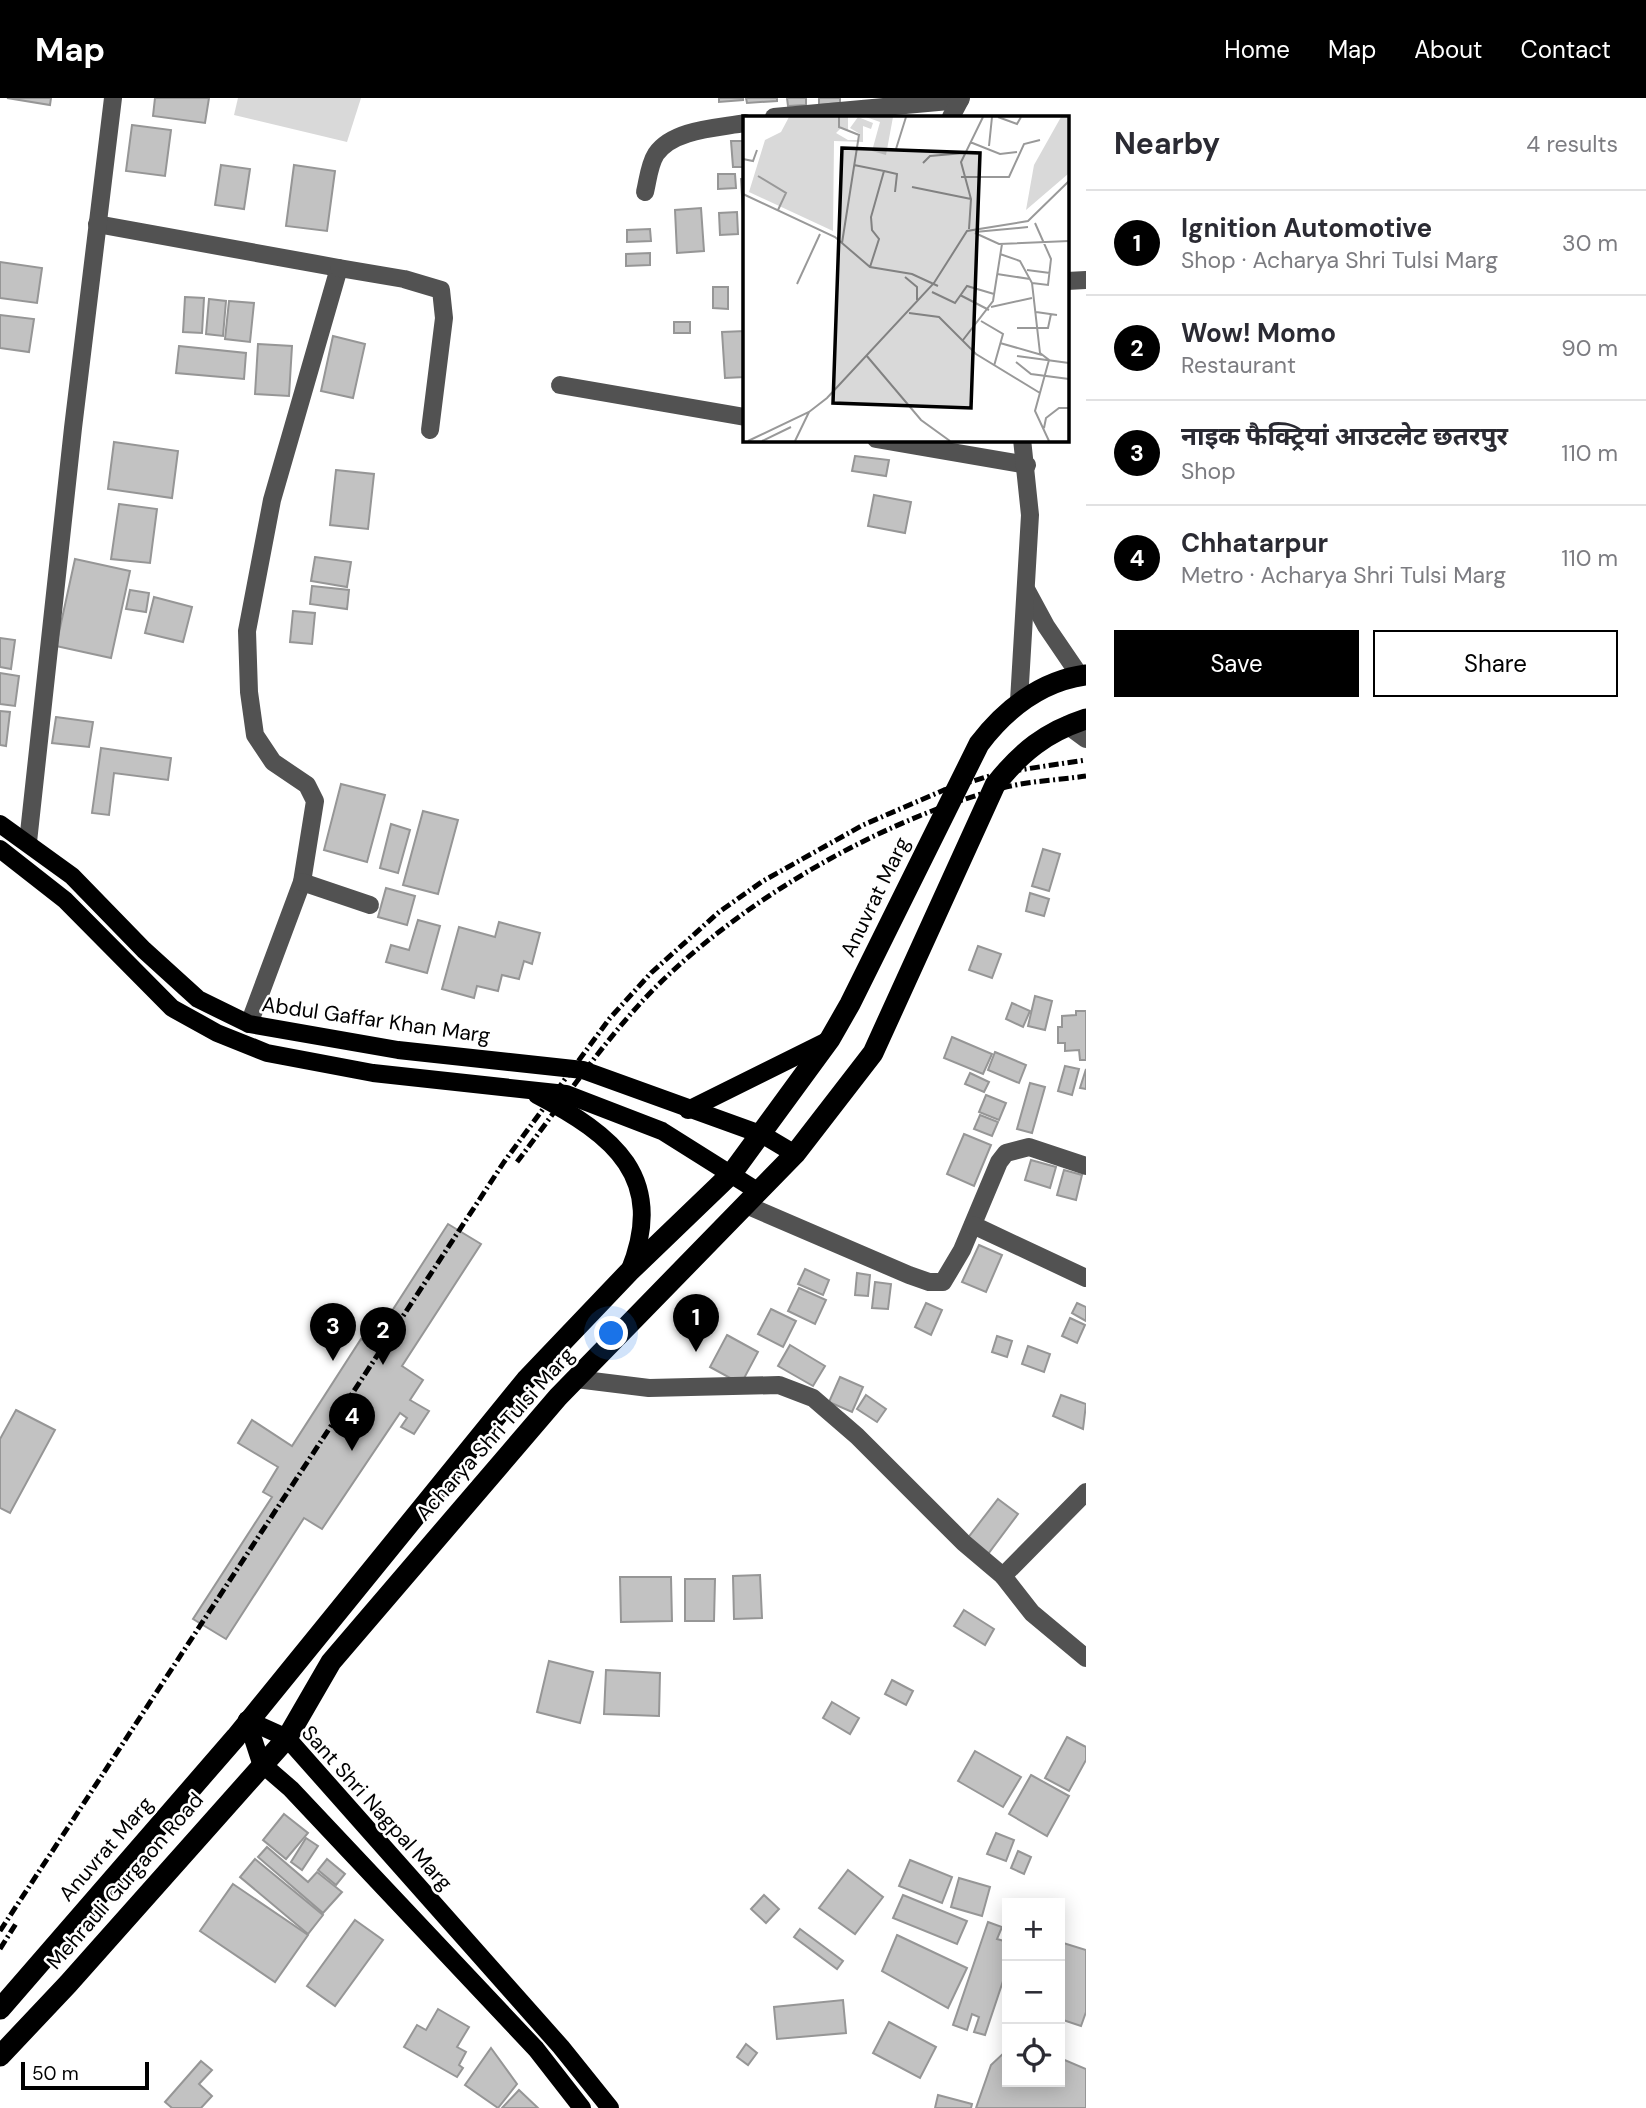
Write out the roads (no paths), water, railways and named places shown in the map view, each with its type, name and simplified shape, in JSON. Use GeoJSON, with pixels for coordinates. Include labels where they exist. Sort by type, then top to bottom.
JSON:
{"type":"FeatureCollection","features":[{"type":"Feature","properties":{"kind":"highway","name":"Anuvrat Marg"},"geometry":{"type":"LineString","coordinates":[[733,1173],[763,1135],[830,1038],[979,744],[994,724],[1019,701],[1083,676]]}},
{"type":"Feature","properties":{"kind":"highway"},"geometry":{"type":"LineString","coordinates":[[795,1154],[873,1053],[995,785],[1025,750],[1077,722]]}},
{"type":"Feature","properties":{"kind":"highway","name":"Acharya Shri Tulsi Marg"},"geometry":{"type":"LineString","coordinates":[[287,1738],[331,1662],[576,1378],[795,1154]]}},
{"type":"Feature","properties":{"kind":"highway","name":"Acharya Shri Tulsi Marg"},"geometry":{"type":"LineString","coordinates":[[247,1720],[526,1380],[629,1272],[733,1173]]}},
{"type":"Feature","properties":{"kind":"highway","name":"Anuvrat Marg"},"geometry":{"type":"LineString","coordinates":[[0,2009],[247,1720]]}},
{"type":"Feature","properties":{"kind":"highway","name":"Mehrauli Gurgaon Road"},"geometry":{"type":"LineString","coordinates":[[0,2056],[68,1984],[261,1763],[287,1738]]}},
{"type":"Feature","properties":{"kind":"main road","name":"Abdul Gaffar Khan Marg"},"geometry":{"type":"LineString","coordinates":[[0,824],[72,876],[144,950],[198,999],[250,1024],[398,1051],[583,1070],[763,1135],[795,1154]]}},
{"type":"Feature","properties":{"kind":"main road"},"geometry":{"type":"LineString","coordinates":[[0,849],[58,894],[172,1007],[217,1033],[267,1053],[373,1073],[533,1093],[566,1094],[662,1131],[733,1173],[752,1198]]}},
{"type":"Feature","properties":{"kind":"main road"},"geometry":{"type":"LineString","coordinates":[[688,1110],[830,1038]]}},
{"type":"Feature","properties":{"kind":"main road"},"geometry":{"type":"LineString","coordinates":[[533,1093],[601,1133],[632,1173],[638,1189],[642,1223],[640,1240],[629,1272]]}},
{"type":"Feature","properties":{"kind":"main road"},"geometry":{"type":"LineString","coordinates":[[247,1720],[261,1763],[290,1789],[536,2049],[582,2108]]}},
{"type":"Feature","properties":{"kind":"main road","name":"Sant Shri Nagpal Marg"},"geometry":{"type":"LineString","coordinates":[[247,1720],[287,1738],[561,2047],[610,2108]]}},
{"type":"Feature","properties":{"kind":"street"},"geometry":{"type":"LineString","coordinates":[[28,842],[96,224],[113,98]]}},
{"type":"Feature","properties":{"kind":"street"},"geometry":{"type":"LineString","coordinates":[[785,116],[961,99]]}},
{"type":"Feature","properties":{"kind":"street"},"geometry":{"type":"LineString","coordinates":[[952,116],[961,99]]}},
{"type":"Feature","properties":{"kind":"street"},"geometry":{"type":"LineString","coordinates":[[645,192],[656,153],[669,142],[693,133],[743,123]]}},
{"type":"Feature","properties":{"kind":"street"},"geometry":{"type":"LineString","coordinates":[[96,224],[404,279],[441,290],[444,318],[430,430]]}},
{"type":"Feature","properties":{"kind":"street"},"geometry":{"type":"LineString","coordinates":[[250,1024],[302,882],[314,814],[313,792],[274,762],[256,735],[249,692],[247,631],[272,500],[339,268]]}},
{"type":"Feature","properties":{"kind":"street"},"geometry":{"type":"LineString","coordinates":[[1068,281],[1086,280]]}},
{"type":"Feature","properties":{"kind":"street"},"geometry":{"type":"LineString","coordinates":[[560,385],[743,417]]}},
{"type":"Feature","properties":{"kind":"street"},"geometry":{"type":"LineString","coordinates":[[888,441],[1027,465]]}},
{"type":"Feature","properties":{"kind":"street"},"geometry":{"type":"LineString","coordinates":[[1019,701],[1030,514],[1027,465],[1022,441]]}},
{"type":"Feature","properties":{"kind":"street"},"geometry":{"type":"LineString","coordinates":[[1024,586],[1045,626],[1083,676]]}},
{"type":"Feature","properties":{"kind":"street"},"geometry":{"type":"LineString","coordinates":[[1077,722],[1086,739]]}},
{"type":"Feature","properties":{"kind":"street"},"geometry":{"type":"LineString","coordinates":[[302,882],[370,905]]}},
{"type":"Feature","properties":{"kind":"street"},"geometry":{"type":"LineString","coordinates":[[752,1198],[929,1282],[943,1282],[950,1273],[1006,1153],[1029,1147],[1086,1166]]}},
{"type":"Feature","properties":{"kind":"street"},"geometry":{"type":"LineString","coordinates":[[972,1225],[1086,1278]]}},
{"type":"Feature","properties":{"kind":"street"},"geometry":{"type":"LineString","coordinates":[[576,1378],[649,1388],[779,1385],[813,1398],[857,1436],[955,1535],[1003,1577],[1031,1613],[1086,1658]]}},
{"type":"Feature","properties":{"kind":"street"},"geometry":{"type":"LineString","coordinates":[[1003,1577],[1086,1492]]}},
{"type":"Feature","properties":{"kind":"railway"},"geometry":{"type":"LineString","coordinates":[[0,1931],[504,1162],[610,1018],[651,973],[719,912],[763,881],[863,825],[944,790],[999,773],[1086,760]]}},
{"type":"Feature","properties":{"kind":"railway"},"geometry":{"type":"LineString","coordinates":[[517,1162],[605,1045],[643,1000],[698,948],[778,890],[821,864],[911,819],[1002,788],[1086,776]]}},
{"type":"Feature","properties":{"kind":"railway"},"geometry":{"type":"LineString","coordinates":[[0,1949],[17,1922]]}},
{"type":"Feature","properties":{"kind":"place","name":"Ignition Automotive"},"geometry":{"type":"Point","coordinates":[696,1352]}},
{"type":"Feature","properties":{"kind":"place","name":"नाइक फैक्ट्रियां आउटलेट छतरपुर"},"geometry":{"type":"Point","coordinates":[333,1361]}},
{"type":"Feature","properties":{"kind":"place","name":"Wow! Momo"},"geometry":{"type":"Point","coordinates":[383,1365]}},
{"type":"Feature","properties":{"kind":"place","name":"Chhatarpur"},"geometry":{"type":"Point","coordinates":[352,1451]}}]}
